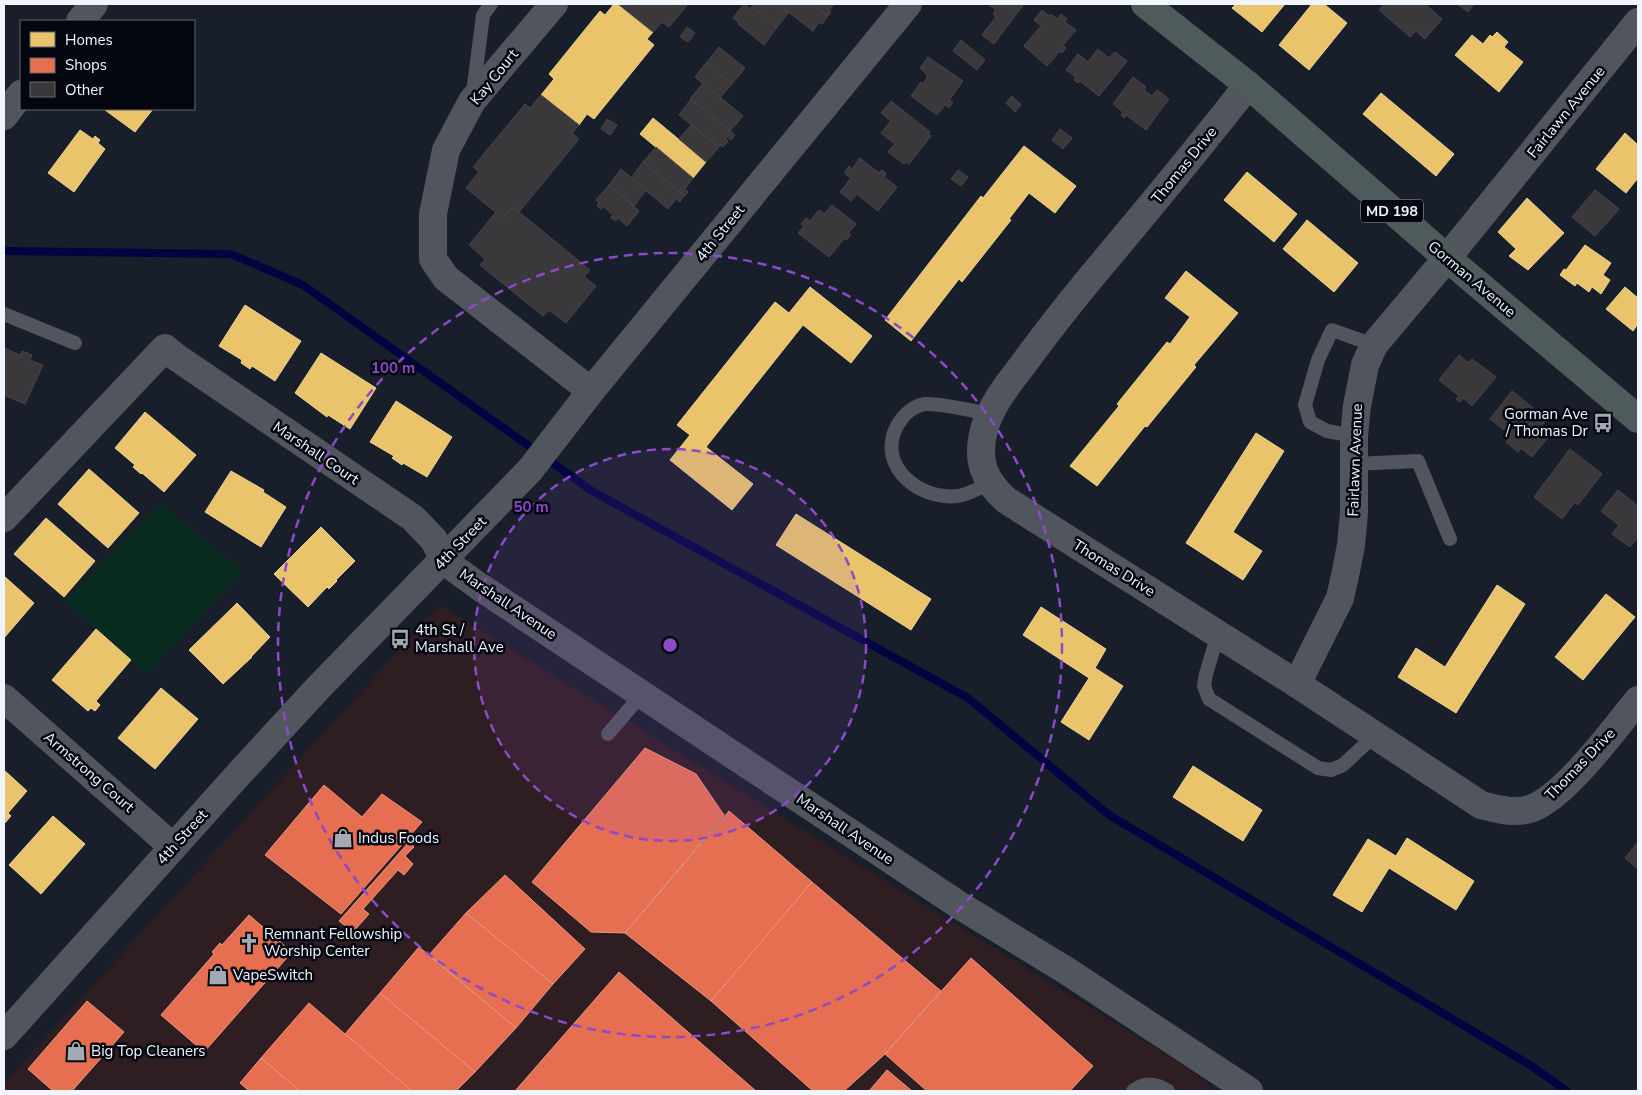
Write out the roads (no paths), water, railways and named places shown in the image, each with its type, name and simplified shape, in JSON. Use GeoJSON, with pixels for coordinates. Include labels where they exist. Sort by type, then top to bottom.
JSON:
{"type":"FeatureCollection","features":[{"type":"Feature","properties":{"kind":"main road","name":"Gorman Avenue"},"geometry":{"type":"LineString","coordinates":[[1145,4],[1248,86],[1447,258],[1638,418]]}},
{"type":"Feature","properties":{"kind":"street"},"geometry":{"type":"LineString","coordinates":[[81,20],[94,4]]}},
{"type":"Feature","properties":{"kind":"street","name":"Kay Court"},"geometry":{"type":"LineString","coordinates":[[554,4],[472,101],[446,150],[433,214],[433,259],[446,278],[590,391]]}},
{"type":"Feature","properties":{"kind":"street","name":"4th Street"},"geometry":{"type":"LineString","coordinates":[[4,1036],[318,688],[530,470],[558,436],[590,391],[908,4]]}},
{"type":"Feature","properties":{"kind":"street","name":"Fairlawn Avenue"},"geometry":{"type":"LineString","coordinates":[[1297,684],[1340,598],[1351,545],[1354,436],[1360,384],[1365,365],[1374,345],[1638,22]]}},
{"type":"Feature","properties":{"kind":"street","name":"Thomas Drive"},"geometry":{"type":"LineString","coordinates":[[1248,86],[1187,163],[1056,320],[1000,396],[990,414],[984,431],[981,453],[985,475],[990,484],[1006,500],[1297,684],[1481,805],[1502,811],[1523,810],[1542,804],[1558,792],[1595,753],[1638,700]]}},
{"type":"Feature","properties":{"kind":"street"},"geometry":{"type":"LineString","coordinates":[[4,116],[20,95]]}},
{"type":"Feature","properties":{"kind":"street","name":"Marshall Court"},"geometry":{"type":"LineString","coordinates":[[4,518],[165,348],[413,518],[426,529],[444,560]]}},
{"type":"Feature","properties":{"kind":"street","name":"Marshall Avenue"},"geometry":{"type":"LineString","coordinates":[[444,560],[480,587],[959,905],[1067,971],[1249,1091]]}},
{"type":"Feature","properties":{"kind":"street","name":"Armstrong Court"},"geometry":{"type":"LineString","coordinates":[[4,698],[173,847]]}},
{"type":"Feature","properties":{"kind":"lane"},"geometry":{"type":"LineString","coordinates":[[472,101],[483,15],[491,4]]}},
{"type":"Feature","properties":{"kind":"lane"},"geometry":{"type":"LineString","coordinates":[[4,314],[75,344]]}},
{"type":"Feature","properties":{"kind":"lane"},"geometry":{"type":"LineString","coordinates":[[1354,436],[1327,431],[1310,422],[1305,405],[1318,360],[1332,330],[1374,345]]}},
{"type":"Feature","properties":{"kind":"lane"},"geometry":{"type":"LineString","coordinates":[[990,414],[925,404],[909,410],[898,424],[891,442],[892,457],[904,479],[932,495],[959,496],[990,484]]}},
{"type":"Feature","properties":{"kind":"lane"},"geometry":{"type":"LineString","coordinates":[[1354,464],[1418,461],[1450,539]]}},
{"type":"Feature","properties":{"kind":"lane"},"geometry":{"type":"LineString","coordinates":[[1218,634],[1204,686],[1209,699],[1318,768],[1331,770],[1343,765],[1375,735]]}},
{"type":"Feature","properties":{"kind":"lane"},"geometry":{"type":"LineString","coordinates":[[608,734],[642,694]]}},
{"type":"Feature","properties":{"kind":"lane"},"geometry":{"type":"LineString","coordinates":[[1133,1091],[1149,1084],[1162,1087],[1168,1091]]}},
{"type":"Feature","properties":{"kind":"waterway"},"geometry":{"type":"LineString","coordinates":[[4,251],[231,254],[303,285],[592,491],[968,698],[1109,815],[1530,1065],[1567,1091]]}},
{"type":"Feature","properties":{"kind":"place","name":"Gorman Ave / Thomas Dr"},"geometry":{"type":"Point","coordinates":[1603,423]}},
{"type":"Feature","properties":{"kind":"place","name":"4th St / Marshall Ave"},"geometry":{"type":"Point","coordinates":[400,639]}},
{"type":"Feature","properties":{"kind":"place","name":"Indus Foods"},"geometry":{"type":"Point","coordinates":[343,838]}},
{"type":"Feature","properties":{"kind":"place","name":"Remnant Fellowship Worship Center"},"geometry":{"type":"Point","coordinates":[249,943]}},
{"type":"Feature","properties":{"kind":"place","name":"VapeSwitch"},"geometry":{"type":"Point","coordinates":[218,975]}},
{"type":"Feature","properties":{"kind":"place","name":"Big Top Cleaners"},"geometry":{"type":"Point","coordinates":[76,1051]}}]}
